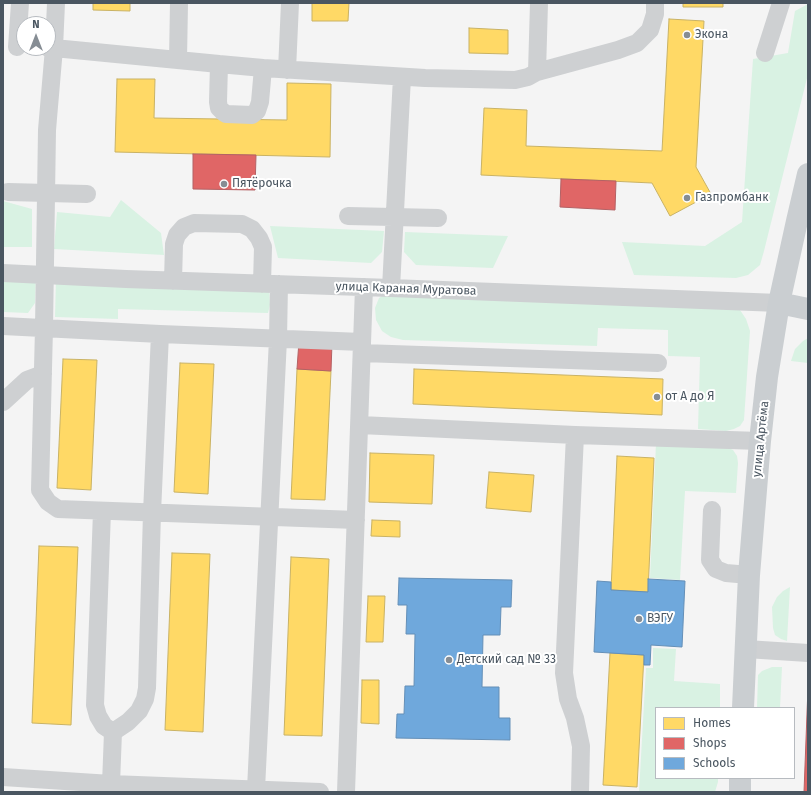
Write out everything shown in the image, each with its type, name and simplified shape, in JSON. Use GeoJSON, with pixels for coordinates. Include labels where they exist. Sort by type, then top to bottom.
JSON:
{"type":"FeatureCollection","features":[{"type":"Feature","properties":{"kind":"main road","name":"улица Артёма"},"geometry":{"type":"LineString","coordinates":[[743,707],[749,575],[767,377],[779,303],[808,174]]}},
{"type":"Feature","properties":{"kind":"main road","name":"улица Караная Муратова"},"geometry":{"type":"LineString","coordinates":[[779,303],[808,309]]}},
{"type":"Feature","properties":{"kind":"main road"},"geometry":{"type":"LineString","coordinates":[[740,779],[740,792]]}},
{"type":"Feature","properties":{"kind":"street"},"geometry":{"type":"LineString","coordinates":[[15,46],[20,3]]}},
{"type":"Feature","properties":{"kind":"street"},"geometry":{"type":"LineString","coordinates":[[55,16],[56,3]]}},
{"type":"Feature","properties":{"kind":"street"},"geometry":{"type":"LineString","coordinates":[[178,60],[179,3]]}},
{"type":"Feature","properties":{"kind":"street"},"geometry":{"type":"LineString","coordinates":[[288,70],[290,3]]}},
{"type":"Feature","properties":{"kind":"street"},"geometry":{"type":"LineString","coordinates":[[537,72],[539,3]]}},
{"type":"Feature","properties":{"kind":"street"},"geometry":{"type":"LineString","coordinates":[[56,48],[288,70],[402,77],[515,80],[528,77],[537,72],[618,50],[638,43],[650,30],[655,14],[655,3]]}},
{"type":"Feature","properties":{"kind":"street"},"geometry":{"type":"LineString","coordinates":[[765,53],[781,3]]}},
{"type":"Feature","properties":{"kind":"street"},"geometry":{"type":"LineString","coordinates":[[51,56],[47,130],[40,490],[48,502],[58,509],[356,520]]}},
{"type":"Feature","properties":{"kind":"street"},"geometry":{"type":"LineString","coordinates":[[219,64],[218,102],[219,108],[226,114],[252,115],[257,111],[260,102],[263,68]]}},
{"type":"Feature","properties":{"kind":"street"},"geometry":{"type":"LineString","coordinates":[[391,288],[402,77]]}},
{"type":"Feature","properties":{"kind":"street"},"geometry":{"type":"LineString","coordinates":[[8,192],[87,194]]}},
{"type":"Feature","properties":{"kind":"street"},"geometry":{"type":"LineString","coordinates":[[348,216],[438,218]]}},
{"type":"Feature","properties":{"kind":"street"},"geometry":{"type":"LineString","coordinates":[[173,281],[174,244],[177,235],[184,227],[194,223],[242,224],[252,229],[259,238],[263,247],[271,284],[278,339],[256,789]]}},
{"type":"Feature","properties":{"kind":"street","name":"улица Караная Муратова"},"geometry":{"type":"LineString","coordinates":[[3,273],[173,281],[779,303]]}},
{"type":"Feature","properties":{"kind":"street"},"geometry":{"type":"LineString","coordinates":[[346,792],[364,287]]}},
{"type":"Feature","properties":{"kind":"street"},"geometry":{"type":"LineString","coordinates":[[3,326],[278,339],[362,347],[658,363]]}},
{"type":"Feature","properties":{"kind":"street"},"geometry":{"type":"LineString","coordinates":[[113,732],[128,722],[139,711],[145,699],[147,688],[152,513],[160,334]]}},
{"type":"Feature","properties":{"kind":"street"},"geometry":{"type":"LineString","coordinates":[[3,402],[27,380],[43,374]]}},
{"type":"Feature","properties":{"kind":"street"},"geometry":{"type":"LineString","coordinates":[[360,425],[575,435],[760,441]]}},
{"type":"Feature","properties":{"kind":"street"},"geometry":{"type":"LineString","coordinates":[[575,435],[564,673],[568,699],[581,746],[580,792]]}},
{"type":"Feature","properties":{"kind":"street"},"geometry":{"type":"LineString","coordinates":[[102,510],[95,705],[98,716],[104,726],[113,732]]}},
{"type":"Feature","properties":{"kind":"street"},"geometry":{"type":"LineString","coordinates":[[712,510],[710,560],[716,570],[726,573],[749,575]]}},
{"type":"Feature","properties":{"kind":"street"},"geometry":{"type":"LineString","coordinates":[[746,649],[808,653]]}},
{"type":"Feature","properties":{"kind":"street"},"geometry":{"type":"LineString","coordinates":[[111,784],[113,732]]}},
{"type":"Feature","properties":{"kind":"street"},"geometry":{"type":"LineString","coordinates":[[3,777],[111,784],[320,792]]}},
{"type":"Feature","properties":{"kind":"green space"},"geometry":{"type":"Polygon","coordinates":[[[808,4],[808,74],[760,265],[748,275],[736,278],[634,275],[622,242],[705,246],[742,222],[753,59],[788,53],[795,11],[808,4]]]}},
{"type":"Feature","properties":{"kind":"green space"},"geometry":{"type":"Polygon","coordinates":[[[121,200],[161,233],[164,255],[54,249],[57,212],[110,217],[121,200]]]}},
{"type":"Feature","properties":{"kind":"green space"},"geometry":{"type":"Polygon","coordinates":[[[3,201],[32,209],[32,247],[3,247],[3,201]]]}},
{"type":"Feature","properties":{"kind":"green space"},"geometry":{"type":"Polygon","coordinates":[[[270,226],[384,231],[382,252],[371,263],[278,258],[270,226]]]}},
{"type":"Feature","properties":{"kind":"green space"},"geometry":{"type":"Polygon","coordinates":[[[405,232],[508,236],[493,268],[416,265],[404,252],[405,232]]]}},
{"type":"Feature","properties":{"kind":"green space"},"geometry":{"type":"Polygon","coordinates":[[[3,274],[36,276],[35,303],[28,313],[3,312],[3,274]]]}},
{"type":"Feature","properties":{"kind":"green space"},"geometry":{"type":"Polygon","coordinates":[[[56,278],[269,284],[270,305],[268,313],[118,309],[118,319],[55,317],[56,278]]]}},
{"type":"Feature","properties":{"kind":"green space"},"geometry":{"type":"Polygon","coordinates":[[[388,292],[740,310],[746,319],[750,331],[744,420],[740,426],[726,431],[698,429],[700,357],[668,356],[668,330],[598,328],[597,346],[403,340],[391,337],[382,331],[376,320],[375,308],[379,298],[388,292]]]}},
{"type":"Feature","properties":{"kind":"green space"},"geometry":{"type":"Polygon","coordinates":[[[808,338],[808,363],[791,361],[795,349],[808,338]]]}},
{"type":"Feature","properties":{"kind":"green space"},"geometry":{"type":"Polygon","coordinates":[[[656,443],[727,447],[733,450],[737,456],[736,493],[685,491],[680,580],[650,578],[656,443]]]}},
{"type":"Feature","properties":{"kind":"green space"},"geometry":{"type":"Polygon","coordinates":[[[790,587],[787,641],[775,635],[773,628],[772,607],[777,597],[790,587]]]}},
{"type":"Feature","properties":{"kind":"green space"},"geometry":{"type":"Polygon","coordinates":[[[653,648],[676,649],[674,681],[720,684],[720,707],[655,707],[655,779],[718,779],[715,792],[639,792],[646,668],[653,668],[653,648]]]}},
{"type":"Feature","properties":{"kind":"green space"},"geometry":{"type":"Polygon","coordinates":[[[772,667],[782,667],[780,707],[757,707],[758,675],[762,671],[772,667]]]}},
{"type":"Feature","properties":{"kind":"building: Homes"},"geometry":{"type":"Polygon","coordinates":[[[93,3],[130,3],[130,11],[93,10],[93,3]]]}},
{"type":"Feature","properties":{"kind":"building: Homes"},"geometry":{"type":"Polygon","coordinates":[[[312,3],[349,3],[348,21],[312,21],[312,3]]]}},
{"type":"Feature","properties":{"kind":"building: Homes"},"geometry":{"type":"Polygon","coordinates":[[[683,3],[723,3],[723,7],[683,7],[683,3]]]}},
{"type":"Feature","properties":{"kind":"building: Homes"},"geometry":{"type":"Polygon","coordinates":[[[669,19],[704,21],[696,167],[711,194],[670,216],[652,183],[481,175],[484,108],[527,110],[526,146],[662,151],[669,19]]]}},
{"type":"Feature","properties":{"kind":"building: Homes"},"geometry":{"type":"Polygon","coordinates":[[[469,28],[508,30],[508,54],[469,53],[469,28]]]}},
{"type":"Feature","properties":{"kind":"building: Homes"},"geometry":{"type":"Polygon","coordinates":[[[117,79],[155,79],[154,118],[287,120],[287,83],[331,84],[330,157],[115,152],[117,79]]]}},
{"type":"Feature","properties":{"kind":"building: Homes"},"geometry":{"type":"Polygon","coordinates":[[[63,359],[97,360],[91,490],[57,488],[63,359]]]}},
{"type":"Feature","properties":{"kind":"building: Homes"},"geometry":{"type":"Polygon","coordinates":[[[180,363],[214,364],[208,494],[174,492],[180,363]]]}},
{"type":"Feature","properties":{"kind":"building: Homes"},"geometry":{"type":"Polygon","coordinates":[[[297,369],[331,371],[325,500],[291,499],[297,369]]]}},
{"type":"Feature","properties":{"kind":"building: Homes"},"geometry":{"type":"Polygon","coordinates":[[[414,369],[663,379],[662,415],[413,404],[414,369]]]}},
{"type":"Feature","properties":{"kind":"building: Homes"},"geometry":{"type":"Polygon","coordinates":[[[370,453],[434,455],[432,504],[369,502],[370,453]]]}},
{"type":"Feature","properties":{"kind":"building: Homes"},"geometry":{"type":"Polygon","coordinates":[[[617,456],[654,458],[648,592],[611,590],[617,456]]]}},
{"type":"Feature","properties":{"kind":"building: Homes"},"geometry":{"type":"Polygon","coordinates":[[[489,472],[534,475],[531,512],[486,508],[489,472]]]}},
{"type":"Feature","properties":{"kind":"building: Homes"},"geometry":{"type":"Polygon","coordinates":[[[372,520],[400,521],[400,537],[371,536],[372,520]]]}},
{"type":"Feature","properties":{"kind":"building: Homes"},"geometry":{"type":"Polygon","coordinates":[[[39,546],[78,547],[71,725],[32,723],[39,546]]]}},
{"type":"Feature","properties":{"kind":"building: Homes"},"geometry":{"type":"Polygon","coordinates":[[[172,553],[210,554],[203,732],[165,730],[172,553]]]}},
{"type":"Feature","properties":{"kind":"building: Homes"},"geometry":{"type":"Polygon","coordinates":[[[291,557],[329,559],[322,736],[284,735],[291,557]]]}},
{"type":"Feature","properties":{"kind":"building: Homes"},"geometry":{"type":"Polygon","coordinates":[[[368,596],[385,596],[383,642],[366,642],[368,596]]]}},
{"type":"Feature","properties":{"kind":"building: Homes"},"geometry":{"type":"Polygon","coordinates":[[[610,653],[644,655],[637,787],[603,785],[610,653]]]}},
{"type":"Feature","properties":{"kind":"building: Homes"},"geometry":{"type":"Polygon","coordinates":[[[362,680],[379,680],[379,724],[361,723],[362,680]]]}},
{"type":"Feature","properties":{"kind":"building: Shops"},"geometry":{"type":"Polygon","coordinates":[[[193,154],[256,155],[255,190],[193,189],[193,154]]]}},
{"type":"Feature","properties":{"kind":"building: Shops"},"geometry":{"type":"Polygon","coordinates":[[[561,179],[616,181],[615,210],[560,207],[561,179]]]}},
{"type":"Feature","properties":{"kind":"building: Shops"},"geometry":{"type":"Polygon","coordinates":[[[299,341],[332,343],[331,371],[297,369],[299,341]]]}},
{"type":"Feature","properties":{"kind":"building: Shops"},"geometry":{"type":"Polygon","coordinates":[[[808,688],[808,792],[804,792],[808,688]]]}},
{"type":"Feature","properties":{"kind":"building: Schools","name":"Детский сад № 33"},"geometry":{"type":"Polygon","coordinates":[[[399,578],[512,580],[511,607],[501,607],[500,635],[483,635],[482,687],[499,687],[499,718],[510,718],[510,740],[396,738],[397,714],[404,714],[405,686],[414,686],[415,634],[406,634],[407,605],[398,605],[399,578]]]}},
{"type":"Feature","properties":{"kind":"building: Schools","name":"ВЭГУ"},"geometry":{"type":"Polygon","coordinates":[[[648,579],[685,581],[682,647],[651,645],[650,665],[644,665],[644,655],[594,652],[597,581],[611,582],[611,590],[648,592],[648,579]]]}},
{"type":"Feature","properties":{"kind":"place","name":"Экона"},"geometry":{"type":"Point","coordinates":[687,35]}},
{"type":"Feature","properties":{"kind":"place","name":"Пятёрочка"},"geometry":{"type":"Point","coordinates":[224,184]}},
{"type":"Feature","properties":{"kind":"place","name":"Газпромбанк"},"geometry":{"type":"Point","coordinates":[687,198]}},
{"type":"Feature","properties":{"kind":"place","name":"от А до Я"},"geometry":{"type":"Point","coordinates":[657,397]}},
{"type":"Feature","properties":{"kind":"place","name":"ВЭГУ"},"geometry":{"type":"Point","coordinates":[639,619]}},
{"type":"Feature","properties":{"kind":"place","name":"Детский сад № 33"},"geometry":{"type":"Point","coordinates":[449,660]}}]}
